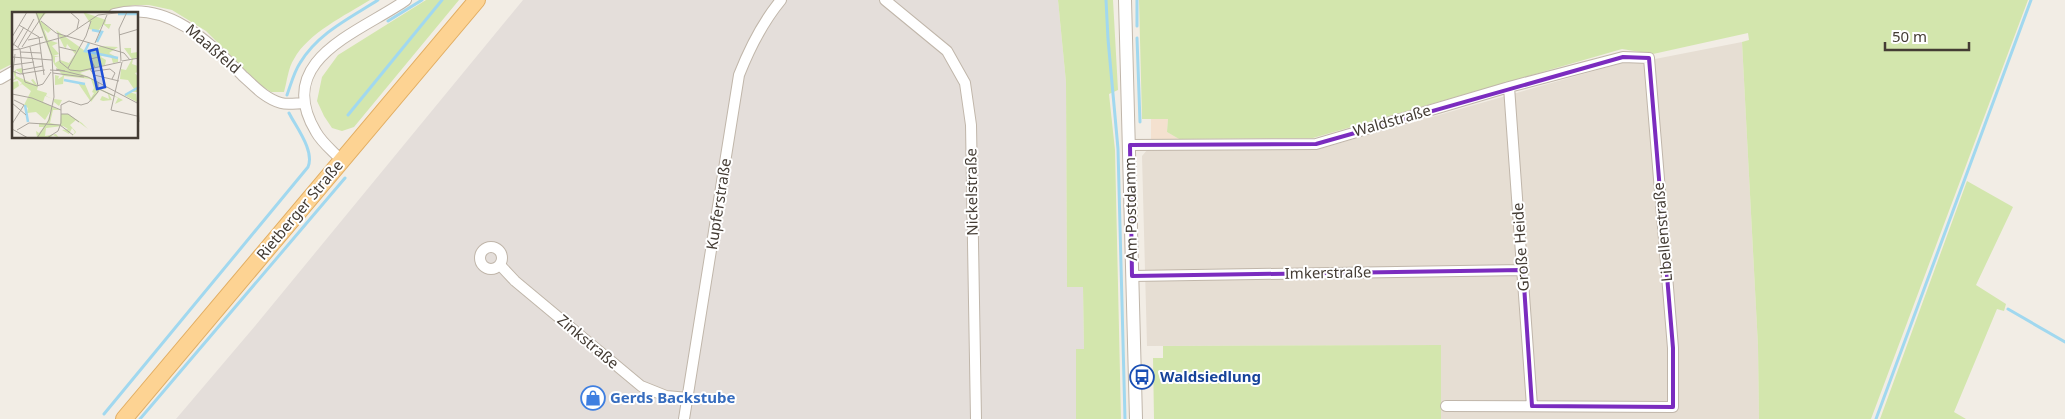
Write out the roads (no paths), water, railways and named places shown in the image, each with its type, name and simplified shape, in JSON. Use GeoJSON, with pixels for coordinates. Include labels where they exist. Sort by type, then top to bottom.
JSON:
{"type":"FeatureCollection","features":[{"type":"Feature","properties":{"kind":"main road","name":"Rietberger Straße"},"geometry":{"type":"LineString","coordinates":[[124,419],[477,0]]}},
{"type":"Feature","properties":{"kind":"street"},"geometry":{"type":"LineString","coordinates":[[342,161],[317,134],[304,103],[305,90],[310,73],[319,58],[330,47],[406,0]]}},
{"type":"Feature","properties":{"kind":"street","name":"Kupferstraße"},"geometry":{"type":"LineString","coordinates":[[684,419],[739,75],[748,51],[764,21],[782,0]]}},
{"type":"Feature","properties":{"kind":"street","name":"Nickelstraße"},"geometry":{"type":"LineString","coordinates":[[885,0],[947,51],[965,83],[970,125],[976,419]]}},
{"type":"Feature","properties":{"kind":"street","name":"Am Postdamm"},"geometry":{"type":"LineString","coordinates":[[1126,0],[1136,419]]}},
{"type":"Feature","properties":{"kind":"street","name":"Maaßfeld"},"geometry":{"type":"LineString","coordinates":[[125,12],[136,10],[153,12],[170,16],[188,25],[204,37],[258,90],[270,99],[283,104],[304,103]]}},
{"type":"Feature","properties":{"kind":"street","name":"Waldstraße"},"geometry":{"type":"LineString","coordinates":[[1130,145],[1316,144],[1509,87],[1623,57],[1649,58]]}},
{"type":"Feature","properties":{"kind":"street","name":"Libellenstraße"},"geometry":{"type":"LineString","coordinates":[[1532,406],[1673,407],[1673,348],[1649,58]]}},
{"type":"Feature","properties":{"kind":"street"},"geometry":{"type":"LineString","coordinates":[[0,79],[12,72]]}},
{"type":"Feature","properties":{"kind":"street","name":"Große Heide"},"geometry":{"type":"LineString","coordinates":[[1509,87],[1532,406]]}},
{"type":"Feature","properties":{"kind":"street","name":"Zinkstraße"},"geometry":{"type":"LineString","coordinates":[[500,265],[515,281],[641,386],[654,393],[688,398]]}},
{"type":"Feature","properties":{"kind":"street","name":"Imkerstraße"},"geometry":{"type":"LineString","coordinates":[[1132,276],[1523,270]]}},
{"type":"Feature","properties":{"kind":"street"},"geometry":{"type":"LineString","coordinates":[[1446,406],[1532,406]]}},
{"type":"Feature","properties":{"kind":"waterway"},"geometry":{"type":"LineString","coordinates":[[287,95],[298,67],[307,52],[335,27],[378,0]]}},
{"type":"Feature","properties":{"kind":"waterway"},"geometry":{"type":"LineString","coordinates":[[388,21],[422,0]]}},
{"type":"Feature","properties":{"kind":"waterway"},"geometry":{"type":"LineString","coordinates":[[348,115],[442,0]]}},
{"type":"Feature","properties":{"kind":"waterway"},"geometry":{"type":"LineString","coordinates":[[1106,0],[1118,149],[1125,419]]}},
{"type":"Feature","properties":{"kind":"waterway"},"geometry":{"type":"LineString","coordinates":[[1137,0],[1137,26]]}},
{"type":"Feature","properties":{"kind":"waterway"},"geometry":{"type":"LineString","coordinates":[[1876,419],[2031,0]]}},
{"type":"Feature","properties":{"kind":"waterway"},"geometry":{"type":"LineString","coordinates":[[1137,38],[1140,122]]}},
{"type":"Feature","properties":{"kind":"waterway"},"geometry":{"type":"LineString","coordinates":[[104,414],[308,167],[309,154],[307,147],[289,113]]}},
{"type":"Feature","properties":{"kind":"waterway"},"geometry":{"type":"LineString","coordinates":[[140,419],[345,178]]}},
{"type":"Feature","properties":{"kind":"waterway"},"geometry":{"type":"LineString","coordinates":[[2008,309],[2065,342]]}},
{"type":"Feature","properties":{"kind":"place","name":"Waldsiedlung"},"geometry":{"type":"Point","coordinates":[1142,377]}},
{"type":"Feature","properties":{"kind":"place","name":"Gerds Backstube"},"geometry":{"type":"Point","coordinates":[593,398]}}]}
